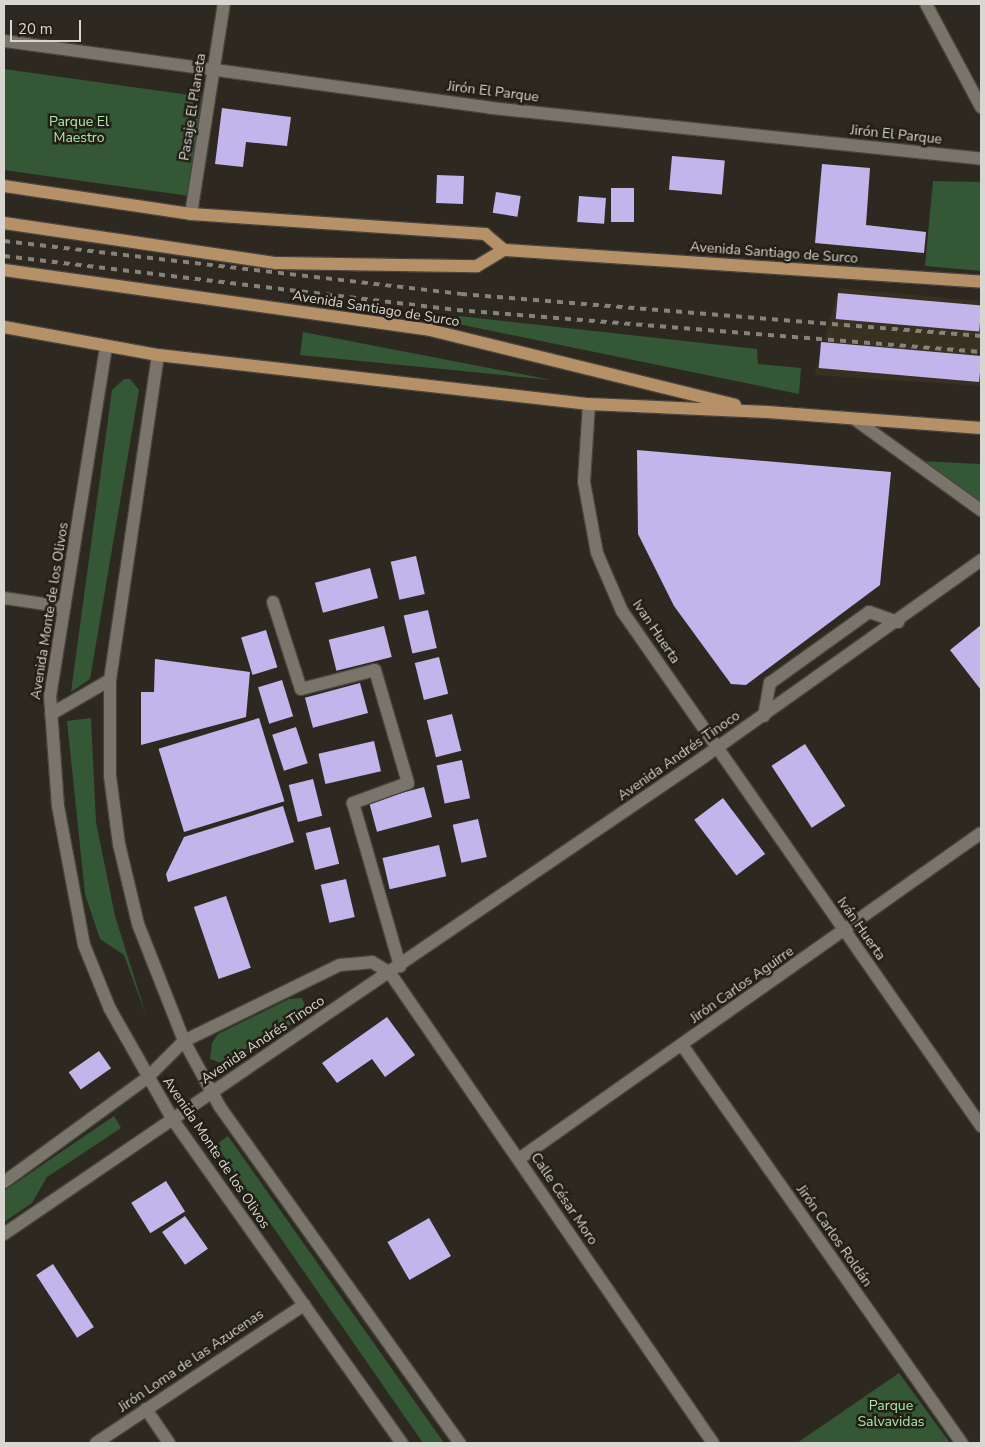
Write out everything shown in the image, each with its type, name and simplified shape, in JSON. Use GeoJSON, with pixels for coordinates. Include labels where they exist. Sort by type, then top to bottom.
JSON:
{"type":"FeatureCollection","features":[{"type":"Feature","properties":{"kind":"main road"},"geometry":{"type":"LineString","coordinates":[[4,186],[191,214],[485,234],[504,250],[477,266],[276,263],[4,224]]}},
{"type":"Feature","properties":{"kind":"main road","name":"Avenida Santiago de Surco"},"geometry":{"type":"LineString","coordinates":[[504,250],[981,282]]}},
{"type":"Feature","properties":{"kind":"main road","name":"Avenida Santiago de Surco"},"geometry":{"type":"LineString","coordinates":[[4,270],[430,330],[766,412]]}},
{"type":"Feature","properties":{"kind":"main road","name":"Avenida Santiago de Surco"},"geometry":{"type":"LineString","coordinates":[[4,328],[158,355],[589,404],[766,412],[857,421],[981,428]]}},
{"type":"Feature","properties":{"kind":"street","name":"Pasaje El Planeta"},"geometry":{"type":"LineString","coordinates":[[191,214],[224,4]]}},
{"type":"Feature","properties":{"kind":"street"},"geometry":{"type":"LineString","coordinates":[[926,4],[981,107]]}},
{"type":"Feature","properties":{"kind":"street","name":"Jirón El Parque"},"geometry":{"type":"LineString","coordinates":[[4,41],[491,108],[981,159]]}},
{"type":"Feature","properties":{"kind":"street","name":"Avenida Monte de los Olivos"},"geometry":{"type":"LineString","coordinates":[[106,347],[50,695],[58,806],[84,945],[110,1009],[127,1035],[147,1078],[173,1120],[402,1443]]}},
{"type":"Feature","properties":{"kind":"street"},"geometry":{"type":"LineString","coordinates":[[158,355],[110,680],[110,776],[119,844],[138,924],[184,1041],[212,1092],[460,1443]]}},
{"type":"Feature","properties":{"kind":"street","name":"Ivan Huerta"},"geometry":{"type":"LineString","coordinates":[[589,404],[584,482],[597,553],[622,611],[718,748]]}},
{"type":"Feature","properties":{"kind":"street"},"geometry":{"type":"LineString","coordinates":[[857,421],[981,510]]}},
{"type":"Feature","properties":{"kind":"street","name":"Avenida Andrés Tinoco"},"geometry":{"type":"LineString","coordinates":[[4,1234],[718,748],[898,622],[981,560]]}},
{"type":"Feature","properties":{"kind":"street"},"geometry":{"type":"LineString","coordinates":[[4,598],[64,607]]}},
{"type":"Feature","properties":{"kind":"street"},"geometry":{"type":"LineString","coordinates":[[273,602],[301,689],[376,670],[408,783],[353,803],[395,969]]}},
{"type":"Feature","properties":{"kind":"street"},"geometry":{"type":"LineString","coordinates":[[764,716],[770,683],[868,612],[898,622]]}},
{"type":"Feature","properties":{"kind":"street"},"geometry":{"type":"LineString","coordinates":[[51,714],[110,680]]}},
{"type":"Feature","properties":{"kind":"street","name":"Iván Huerta"},"geometry":{"type":"LineString","coordinates":[[718,748],[844,932],[981,1126]]}},
{"type":"Feature","properties":{"kind":"street","name":"Jirón Carlos Aguirre"},"geometry":{"type":"LineString","coordinates":[[519,1159],[981,834]]}},
{"type":"Feature","properties":{"kind":"street","name":"Avenida Andrés Tinoco"},"geometry":{"type":"LineString","coordinates":[[4,1182],[147,1078],[184,1041],[340,965],[372,962],[395,969]]}},
{"type":"Feature","properties":{"kind":"street","name":"Calle César Moro"},"geometry":{"type":"LineString","coordinates":[[395,969],[519,1159],[714,1443]]}},
{"type":"Feature","properties":{"kind":"street","name":"Jirón Carlos Roldán"},"geometry":{"type":"LineString","coordinates":[[682,1045],[962,1443]]}},
{"type":"Feature","properties":{"kind":"street","name":"Jirón Loma de las Azucenas"},"geometry":{"type":"LineString","coordinates":[[96,1443],[304,1305]]}},
{"type":"Feature","properties":{"kind":"street"},"geometry":{"type":"LineString","coordinates":[[146,1409],[169,1443]]}},
{"type":"Feature","properties":{"kind":"shaded area"},"geometry":{"type":"Polygon","coordinates":[[[839,288],[981,301],[981,386],[814,375],[839,288]]]}},
{"type":"Feature","properties":{"kind":"green space","name":"Parque El Maestro"},"geometry":{"type":"Polygon","coordinates":[[[4,69],[207,98],[193,197],[4,170],[4,69]]]}},
{"type":"Feature","properties":{"kind":"green space"},"geometry":{"type":"Polygon","coordinates":[[[933,181],[981,182],[981,271],[925,266],[933,181]]]}},
{"type":"Feature","properties":{"kind":"green space"},"geometry":{"type":"Polygon","coordinates":[[[459,316],[757,349],[758,364],[801,368],[799,394],[458,324],[459,316]]]}},
{"type":"Feature","properties":{"kind":"green space"},"geometry":{"type":"Polygon","coordinates":[[[303,332],[552,380],[300,355],[303,332]]]}},
{"type":"Feature","properties":{"kind":"green space"},"geometry":{"type":"Polygon","coordinates":[[[124,379],[130,379],[139,390],[90,679],[71,692],[112,390],[124,379]]]}},
{"type":"Feature","properties":{"kind":"green space"},"geometry":{"type":"Polygon","coordinates":[[[918,461],[981,464],[981,502],[970,495],[918,461]]]}},
{"type":"Feature","properties":{"kind":"green space"},"geometry":{"type":"Polygon","coordinates":[[[91,718],[96,822],[115,916],[147,1018],[124,955],[100,939],[85,894],[67,721],[91,718]]]}},
{"type":"Feature","properties":{"kind":"green space"},"geometry":{"type":"Polygon","coordinates":[[[302,998],[306,1009],[299,1019],[229,1066],[210,1059],[212,1043],[218,1034],[289,999],[302,998]]]}},
{"type":"Feature","properties":{"kind":"green space"},"geometry":{"type":"Polygon","coordinates":[[[114,1116],[121,1128],[47,1177],[32,1203],[4,1222],[4,1191],[114,1116]]]}},
{"type":"Feature","properties":{"kind":"green space"},"geometry":{"type":"Polygon","coordinates":[[[228,1136],[444,1443],[423,1443],[216,1145],[228,1136]]]}},
{"type":"Feature","properties":{"kind":"green space","name":"Parque Salvavidas"},"geometry":{"type":"Polygon","coordinates":[[[899,1373],[950,1443],[797,1443],[899,1373]]]}},
{"type":"Feature","properties":{"kind":"building"},"geometry":{"type":"Polygon","coordinates":[[[222,108],[291,117],[287,146],[246,142],[243,167],[215,164],[222,108]]]}},
{"type":"Feature","properties":{"kind":"building"},"geometry":{"type":"Polygon","coordinates":[[[672,156],[725,161],[722,194],[669,190],[672,156]]]}},
{"type":"Feature","properties":{"kind":"building"},"geometry":{"type":"Polygon","coordinates":[[[822,164],[870,168],[866,225],[926,232],[924,253],[815,243],[822,164]]]}},
{"type":"Feature","properties":{"kind":"building"},"geometry":{"type":"Polygon","coordinates":[[[437,175],[464,176],[463,204],[436,203],[437,175]]]}},
{"type":"Feature","properties":{"kind":"building"},"geometry":{"type":"Polygon","coordinates":[[[611,188],[634,188],[634,222],[611,222],[611,188]]]}},
{"type":"Feature","properties":{"kind":"building"},"geometry":{"type":"Polygon","coordinates":[[[496,192],[521,196],[517,217],[493,213],[496,192]]]}},
{"type":"Feature","properties":{"kind":"building"},"geometry":{"type":"Polygon","coordinates":[[[579,196],[606,198],[604,224],[577,222],[579,196]]]}},
{"type":"Feature","properties":{"kind":"building"},"geometry":{"type":"Polygon","coordinates":[[[838,293],[981,306],[979,331],[836,319],[838,293]]]}},
{"type":"Feature","properties":{"kind":"building"},"geometry":{"type":"Polygon","coordinates":[[[821,342],[981,356],[979,382],[819,368],[821,342]]]}},
{"type":"Feature","properties":{"kind":"building"},"geometry":{"type":"Polygon","coordinates":[[[637,450],[891,472],[880,585],[746,685],[731,684],[674,606],[638,534],[637,450]]]}},
{"type":"Feature","properties":{"kind":"building"},"geometry":{"type":"Polygon","coordinates":[[[416,556],[425,594],[399,600],[391,562],[416,556]]]}},
{"type":"Feature","properties":{"kind":"building"},"geometry":{"type":"Polygon","coordinates":[[[370,568],[378,598],[323,613],[315,583],[370,568]]]}},
{"type":"Feature","properties":{"kind":"building"},"geometry":{"type":"Polygon","coordinates":[[[428,610],[437,648],[412,654],[404,616],[428,610]]]}},
{"type":"Feature","properties":{"kind":"building"},"geometry":{"type":"Polygon","coordinates":[[[981,625],[981,690],[950,650],[981,625]]]}},
{"type":"Feature","properties":{"kind":"building"},"geometry":{"type":"Polygon","coordinates":[[[384,626],[392,657],[336,671],[329,640],[384,626]]]}},
{"type":"Feature","properties":{"kind":"building"},"geometry":{"type":"Polygon","coordinates":[[[266,630],[277,667],[253,675],[241,638],[266,630]]]}},
{"type":"Feature","properties":{"kind":"building"},"geometry":{"type":"Polygon","coordinates":[[[439,657],[448,694],[424,700],[415,663],[439,657]]]}},
{"type":"Feature","properties":{"kind":"building"},"geometry":{"type":"Polygon","coordinates":[[[155,659],[250,672],[246,717],[141,745],[141,692],[154,692],[155,659]]]}},
{"type":"Feature","properties":{"kind":"building"},"geometry":{"type":"Polygon","coordinates":[[[282,680],[293,716],[269,724],[258,687],[282,680]]]}},
{"type":"Feature","properties":{"kind":"building"},"geometry":{"type":"Polygon","coordinates":[[[360,683],[368,713],[313,728],[305,698],[360,683]]]}},
{"type":"Feature","properties":{"kind":"building"},"geometry":{"type":"Polygon","coordinates":[[[452,714],[461,751],[436,757],[427,720],[452,714]]]}},
{"type":"Feature","properties":{"kind":"building"},"geometry":{"type":"Polygon","coordinates":[[[259,718],[284,801],[184,832],[159,749],[259,718]]]}},
{"type":"Feature","properties":{"kind":"building"},"geometry":{"type":"Polygon","coordinates":[[[296,727],[308,763],[284,771],[272,735],[296,727]]]}},
{"type":"Feature","properties":{"kind":"building"},"geometry":{"type":"Polygon","coordinates":[[[374,741],[381,771],[325,784],[318,754],[374,741]]]}},
{"type":"Feature","properties":{"kind":"building"},"geometry":{"type":"Polygon","coordinates":[[[805,744],[845,806],[812,828],[771,766],[805,744]]]}},
{"type":"Feature","properties":{"kind":"building"},"geometry":{"type":"Polygon","coordinates":[[[462,760],[470,798],[445,804],[437,765],[462,760]]]}},
{"type":"Feature","properties":{"kind":"building"},"geometry":{"type":"Polygon","coordinates":[[[313,779],[322,816],[298,822],[289,785],[313,779]]]}},
{"type":"Feature","properties":{"kind":"building"},"geometry":{"type":"Polygon","coordinates":[[[424,787],[432,817],[377,832],[369,802],[424,787]]]}},
{"type":"Feature","properties":{"kind":"building"},"geometry":{"type":"Polygon","coordinates":[[[723,798],[765,854],[736,876],[694,820],[723,798]]]}},
{"type":"Feature","properties":{"kind":"building"},"geometry":{"type":"Polygon","coordinates":[[[283,806],[294,842],[168,882],[166,874],[184,837],[283,806]]]}},
{"type":"Feature","properties":{"kind":"building"},"geometry":{"type":"Polygon","coordinates":[[[478,819],[487,857],[461,863],[453,825],[478,819]]]}},
{"type":"Feature","properties":{"kind":"building"},"geometry":{"type":"Polygon","coordinates":[[[330,827],[339,864],[315,870],[306,833],[330,827]]]}},
{"type":"Feature","properties":{"kind":"building"},"geometry":{"type":"Polygon","coordinates":[[[439,845],[446,876],[390,889],[382,858],[439,845]]]}},
{"type":"Feature","properties":{"kind":"building"},"geometry":{"type":"Polygon","coordinates":[[[346,879],[355,917],[329,923],[321,885],[346,879]]]}},
{"type":"Feature","properties":{"kind":"building"},"geometry":{"type":"Polygon","coordinates":[[[226,896],[251,968],[219,979],[194,907],[226,896]]]}},
{"type":"Feature","properties":{"kind":"building"},"geometry":{"type":"Polygon","coordinates":[[[387,1017],[415,1055],[385,1077],[372,1059],[337,1083],[322,1063],[387,1017]]]}},
{"type":"Feature","properties":{"kind":"building"},"geometry":{"type":"Polygon","coordinates":[[[99,1051],[111,1068],[81,1089],[69,1072],[99,1051]]]}},
{"type":"Feature","properties":{"kind":"building"},"geometry":{"type":"Polygon","coordinates":[[[166,1181],[185,1212],[150,1233],[131,1203],[166,1181]]]}},
{"type":"Feature","properties":{"kind":"building"},"geometry":{"type":"Polygon","coordinates":[[[185,1216],[208,1249],[185,1265],[162,1232],[185,1216]]]}},
{"type":"Feature","properties":{"kind":"building"},"geometry":{"type":"Polygon","coordinates":[[[429,1218],[451,1256],[409,1280],[387,1242],[429,1218]]]}},
{"type":"Feature","properties":{"kind":"building"},"geometry":{"type":"Polygon","coordinates":[[[53,1264],[94,1327],[77,1338],[36,1275],[53,1264]]]}},
{"type":"Feature","properties":{"kind":"railway"},"geometry":{"type":"LineString","coordinates":[[4,241],[461,294],[981,336]]}},
{"type":"Feature","properties":{"kind":"railway"},"geometry":{"type":"LineString","coordinates":[[4,256],[457,310],[981,352]]}}]}
